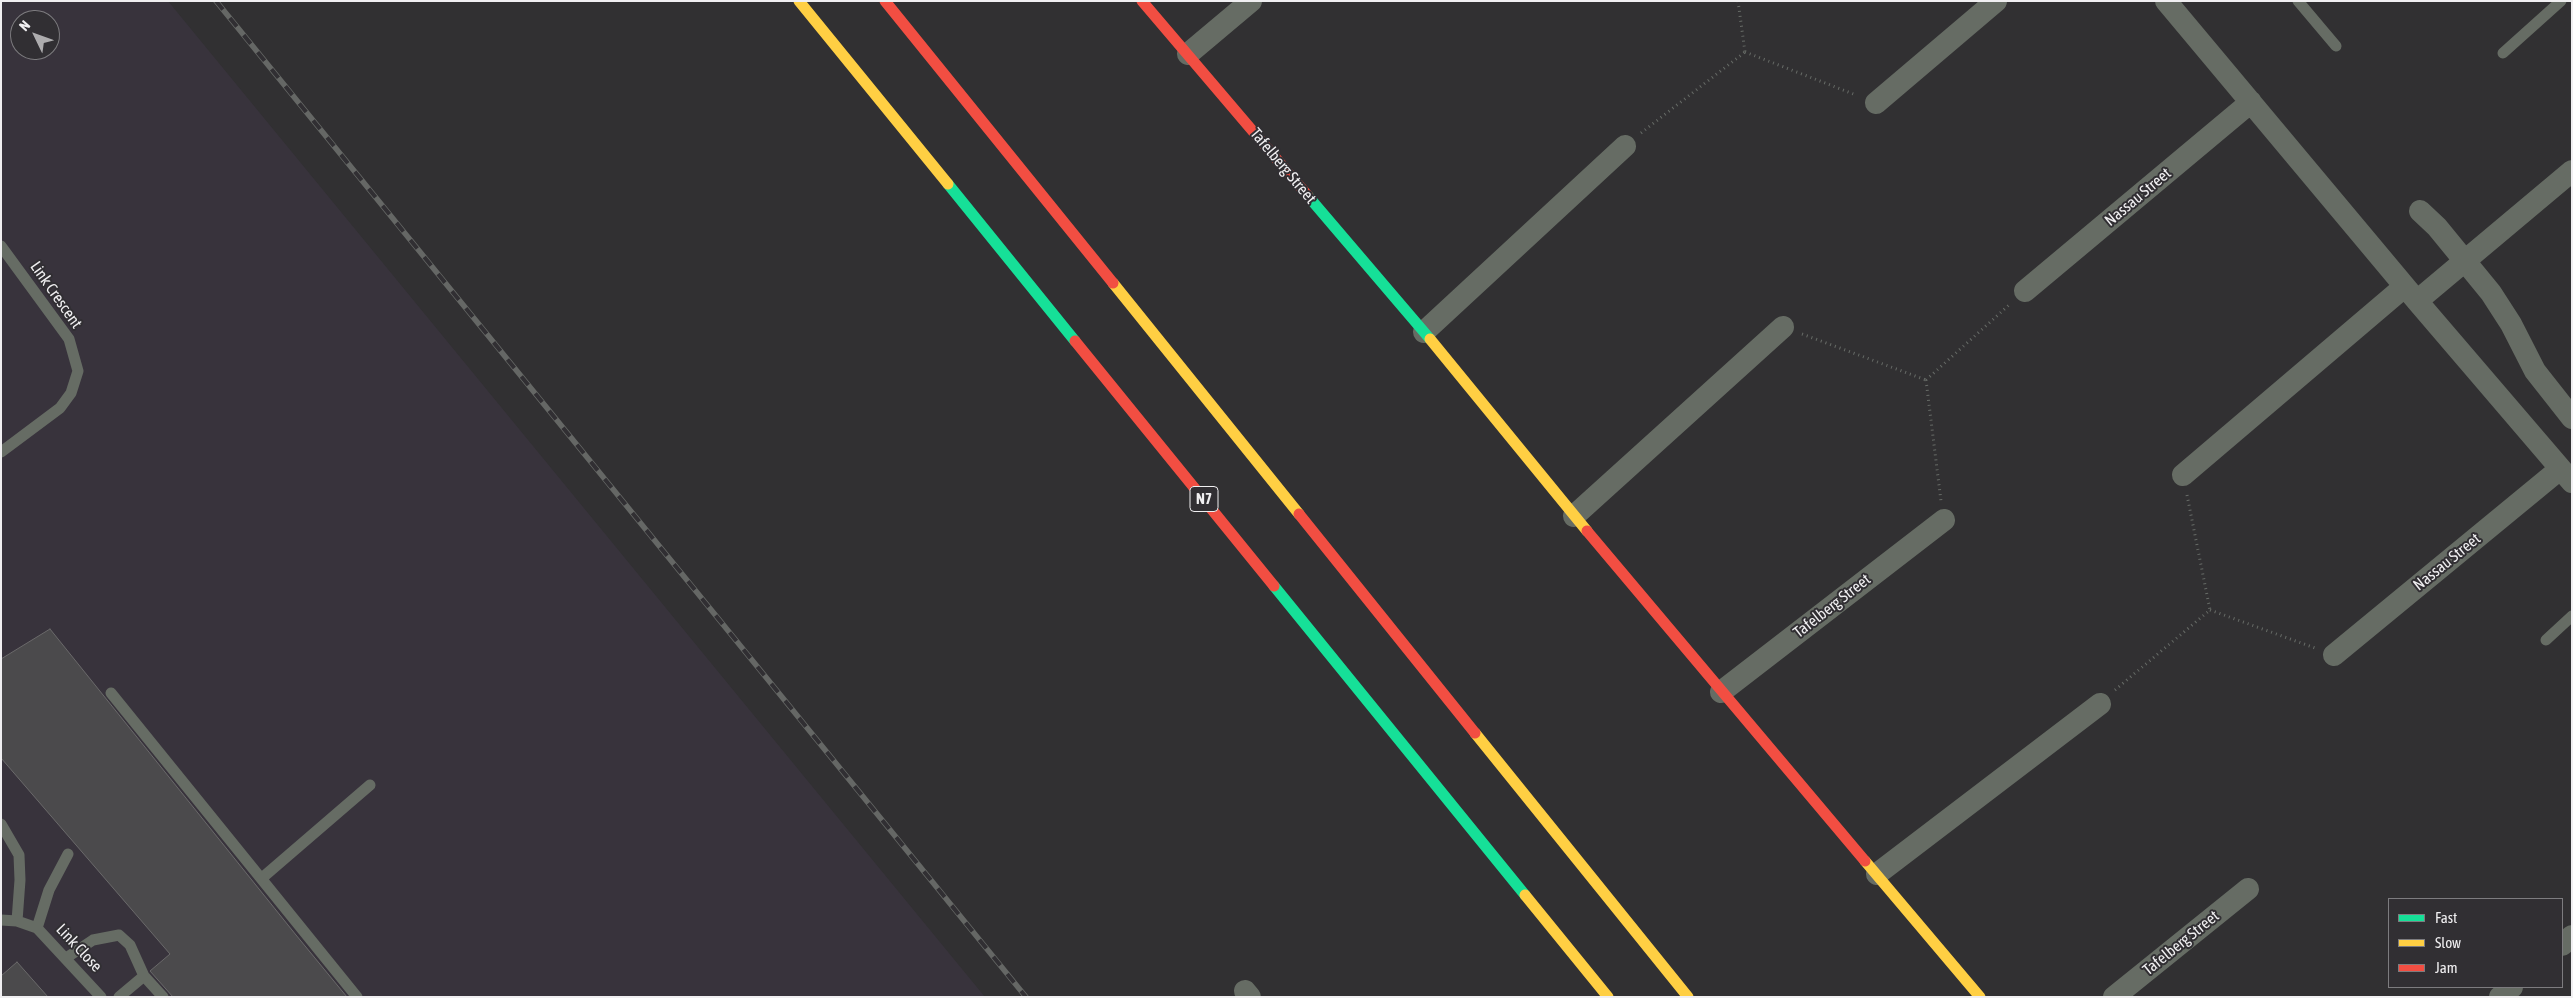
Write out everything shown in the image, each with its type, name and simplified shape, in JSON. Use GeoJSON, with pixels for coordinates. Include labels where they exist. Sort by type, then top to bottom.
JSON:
{"type":"FeatureCollection","features":[{"type":"Feature","properties":{"kind":"main road","name":"N7"},"geometry":{"type":"LineString","coordinates":[[799,1],[1608,997]]}},
{"type":"Feature","properties":{"kind":"main road"},"geometry":{"type":"LineString","coordinates":[[885,1],[1688,997]]}},
{"type":"Feature","properties":{"kind":"main road","name":"Tafelberg Street"},"geometry":{"type":"LineString","coordinates":[[1142,1],[1424,332],[1721,692],[1980,997]]}},
{"type":"Feature","properties":{"kind":"street"},"geometry":{"type":"LineString","coordinates":[[1188,54],[1252,1]]}},
{"type":"Feature","properties":{"kind":"street"},"geometry":{"type":"LineString","coordinates":[[1876,103],[1996,1]]}},
{"type":"Feature","properties":{"kind":"street","name":"Nassau Street"},"geometry":{"type":"LineString","coordinates":[[2166,1],[2410,294],[2566,475],[2334,655]]}},
{"type":"Feature","properties":{"kind":"street","name":"Nassau Street"},"geometry":{"type":"LineString","coordinates":[[2025,291],[2251,102]]}},
{"type":"Feature","properties":{"kind":"street"},"geometry":{"type":"LineString","coordinates":[[1424,332],[1625,146]]}},
{"type":"Feature","properties":{"kind":"street"},"geometry":{"type":"LineString","coordinates":[[2183,475],[2410,294],[2465,261],[2572,171]]}},
{"type":"Feature","properties":{"kind":"street"},"geometry":{"type":"LineString","coordinates":[[2420,211],[2491,293],[2512,324],[2535,371],[2572,418]]}},
{"type":"Feature","properties":{"kind":"street"},"geometry":{"type":"LineString","coordinates":[[1574,516],[1783,327]]}},
{"type":"Feature","properties":{"kind":"street","name":"Tafelberg Street"},"geometry":{"type":"LineString","coordinates":[[1721,692],[1944,520]]}},
{"type":"Feature","properties":{"kind":"street"},"geometry":{"type":"LineString","coordinates":[[1877,874],[2100,704]]}},
{"type":"Feature","properties":{"kind":"street","name":"Tafelberg Street"},"geometry":{"type":"LineString","coordinates":[[2114,997],[2248,889]]}},
{"type":"Feature","properties":{"kind":"street"},"geometry":{"type":"LineString","coordinates":[[2500,997],[2511,988]]}},
{"type":"Feature","properties":{"kind":"lane"},"geometry":{"type":"LineString","coordinates":[[2298,1],[2336,46]]}},
{"type":"Feature","properties":{"kind":"lane"},"geometry":{"type":"LineString","coordinates":[[2503,53],[2561,1]]}},
{"type":"Feature","properties":{"kind":"lane","name":"Link Crescent"},"geometry":{"type":"LineString","coordinates":[[1,246],[69,339],[78,371],[71,393],[60,408],[1,452]]}},
{"type":"Feature","properties":{"kind":"lane"},"geometry":{"type":"LineString","coordinates":[[2546,640],[2572,616]]}},
{"type":"Feature","properties":{"kind":"lane"},"geometry":{"type":"LineString","coordinates":[[111,693],[357,997]]}},
{"type":"Feature","properties":{"kind":"lane"},"geometry":{"type":"LineString","coordinates":[[262,878],[370,785]]}},
{"type":"Feature","properties":{"kind":"lane"},"geometry":{"type":"LineString","coordinates":[[1,824],[19,855],[20,880],[17,920]]}},
{"type":"Feature","properties":{"kind":"lane"},"geometry":{"type":"LineString","coordinates":[[38,928],[49,890],[68,854]]}},
{"type":"Feature","properties":{"kind":"lane","name":"Link Close"},"geometry":{"type":"LineString","coordinates":[[1,920],[17,920],[38,928],[102,997]]}},
{"type":"Feature","properties":{"kind":"lane"},"geometry":{"type":"LineString","coordinates":[[66,958],[93,940],[119,935],[130,945],[144,976],[163,997]]}},
{"type":"Feature","properties":{"kind":"lane"},"geometry":{"type":"LineString","coordinates":[[119,997],[144,976]]}},
{"type":"Feature","properties":{"kind":"path"},"geometry":{"type":"LineString","coordinates":[[1738,1],[1745,52]]}},
{"type":"Feature","properties":{"kind":"path"},"geometry":{"type":"LineString","coordinates":[[1745,52],[1876,103]]}},
{"type":"Feature","properties":{"kind":"path"},"geometry":{"type":"LineString","coordinates":[[1625,146],[1745,52]]}},
{"type":"Feature","properties":{"kind":"path"},"geometry":{"type":"LineString","coordinates":[[1926,380],[2025,291]]}},
{"type":"Feature","properties":{"kind":"path"},"geometry":{"type":"LineString","coordinates":[[1783,327],[1926,380]]}},
{"type":"Feature","properties":{"kind":"path"},"geometry":{"type":"LineString","coordinates":[[1926,380],[1944,520]]}},
{"type":"Feature","properties":{"kind":"path"},"geometry":{"type":"LineString","coordinates":[[2183,475],[2210,610]]}},
{"type":"Feature","properties":{"kind":"path"},"geometry":{"type":"LineString","coordinates":[[2210,610],[2334,655]]}},
{"type":"Feature","properties":{"kind":"path"},"geometry":{"type":"LineString","coordinates":[[2100,704],[2210,610]]}},
{"type":"Feature","properties":{"kind":"shaded area"},"geometry":{"type":"Polygon","coordinates":[[[1,1],[168,1],[985,997],[1,997],[1,1]]]}},
{"type":"Feature","properties":{"kind":"building"},"geometry":{"type":"Polygon","coordinates":[[[50,629],[347,997],[173,997],[150,971],[170,954],[1,758],[1,659],[50,629]]]}},
{"type":"Feature","properties":{"kind":"building"},"geometry":{"type":"Polygon","coordinates":[[[17,962],[48,997],[1,997],[1,976],[17,962]]]}},
{"type":"Feature","properties":{"kind":"railway"},"geometry":{"type":"LineString","coordinates":[[216,1],[1026,997]]}},
{"type":"Feature","properties":{"kind":"traffic: fast"},"geometry":{"type":"LineString","coordinates":[[948,184],[1075,341]]}},
{"type":"Feature","properties":{"kind":"traffic: fast"},"geometry":{"type":"LineString","coordinates":[[1308,196],[1430,339]]}},
{"type":"Feature","properties":{"kind":"traffic: fast"},"geometry":{"type":"LineString","coordinates":[[1274,586],[1525,895]]}},
{"type":"Feature","properties":{"kind":"traffic: slow"},"geometry":{"type":"LineString","coordinates":[[799,1],[948,184]]}},
{"type":"Feature","properties":{"kind":"traffic: slow"},"geometry":{"type":"LineString","coordinates":[[1113,283],[1299,514]]}},
{"type":"Feature","properties":{"kind":"traffic: slow"},"geometry":{"type":"LineString","coordinates":[[1430,339],[1587,531]]}},
{"type":"Feature","properties":{"kind":"traffic: slow"},"geometry":{"type":"LineString","coordinates":[[1475,733],[1688,997]]}},
{"type":"Feature","properties":{"kind":"traffic: slow"},"geometry":{"type":"LineString","coordinates":[[1865,861],[1980,997]]}},
{"type":"Feature","properties":{"kind":"traffic: slow"},"geometry":{"type":"LineString","coordinates":[[1525,895],[1608,997]]}},
{"type":"Feature","properties":{"kind":"traffic: jam"},"geometry":{"type":"LineString","coordinates":[[885,1],[1113,283]]}},
{"type":"Feature","properties":{"kind":"traffic: jam"},"geometry":{"type":"LineString","coordinates":[[1142,1],[1308,196]]}},
{"type":"Feature","properties":{"kind":"traffic: jam"},"geometry":{"type":"LineString","coordinates":[[1075,341],[1274,586]]}},
{"type":"Feature","properties":{"kind":"traffic: jam"},"geometry":{"type":"LineString","coordinates":[[1299,514],[1475,733]]}},
{"type":"Feature","properties":{"kind":"traffic: jam"},"geometry":{"type":"LineString","coordinates":[[1587,531],[1865,861]]}}]}
